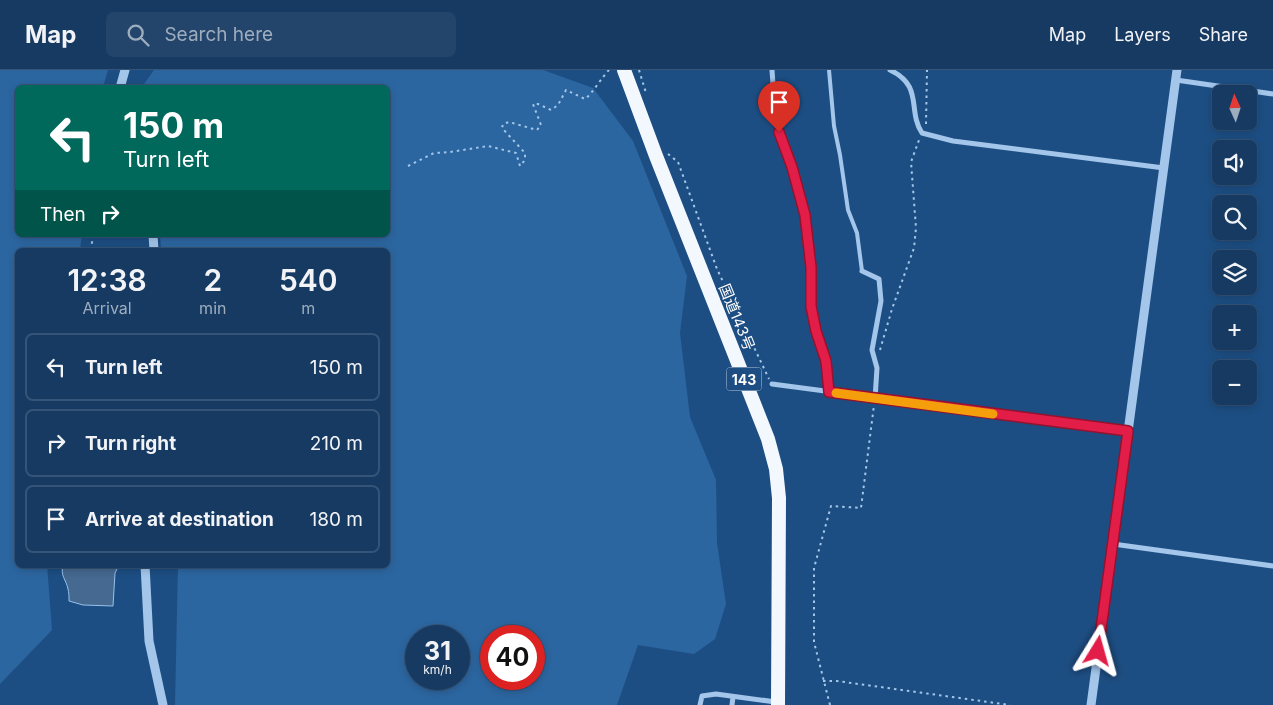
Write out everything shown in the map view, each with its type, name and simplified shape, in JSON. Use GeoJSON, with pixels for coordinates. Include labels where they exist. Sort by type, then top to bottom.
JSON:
{"type":"FeatureCollection","features":[{"type":"Feature","properties":{"kind":"highway","name":"国道143号"},"geometry":{"type":"LineString","coordinates":[[624,70],[768,439],[776,469],[779,498],[778,704]]}},
{"type":"Feature","properties":{"kind":"street"},"geometry":{"type":"LineString","coordinates":[[121,85],[125,70]]}},
{"type":"Feature","properties":{"kind":"street"},"geometry":{"type":"LineString","coordinates":[[772,70],[775,112],[779,132],[792,167],[806,224],[811,267],[811,306],[816,331],[826,361],[829,392]]}},
{"type":"Feature","properties":{"kind":"street"},"geometry":{"type":"LineString","coordinates":[[890,70],[907,82],[913,95],[918,127],[922,134],[953,141],[1164,168]]}},
{"type":"Feature","properties":{"kind":"street"},"geometry":{"type":"LineString","coordinates":[[1091,705],[1176,75],[1273,94]]}},
{"type":"Feature","properties":{"kind":"street"},"geometry":{"type":"LineString","coordinates":[[862,271],[879,279],[882,301],[872,350],[877,368],[875,398]]}},
{"type":"Feature","properties":{"kind":"street"},"geometry":{"type":"LineString","coordinates":[[772,384],[1128,431]]}},
{"type":"Feature","properties":{"kind":"street"},"geometry":{"type":"LineString","coordinates":[[1113,544],[1273,566]]}},
{"type":"Feature","properties":{"kind":"street"},"geometry":{"type":"LineString","coordinates":[[145,568],[150,641],[163,705]]}},
{"type":"Feature","properties":{"kind":"street"},"geometry":{"type":"LineString","coordinates":[[700,705],[702,696],[716,694],[778,704]]}},
{"type":"Feature","properties":{"kind":"street"},"geometry":{"type":"LineString","coordinates":[[732,705],[733,697]]}},
{"type":"Feature","properties":{"kind":"lane"},"geometry":{"type":"LineString","coordinates":[[829,70],[834,126],[848,210],[857,232],[862,271]]}},
{"type":"Feature","properties":{"kind":"path"},"geometry":{"type":"LineString","coordinates":[[408,166],[434,153],[488,146],[516,153],[520,166],[525,160],[525,152],[502,128],[503,124],[509,122],[538,130],[541,124],[533,104],[538,104],[551,110],[558,105],[566,90],[585,98],[609,70]]}},
{"type":"Feature","properties":{"kind":"path"},"geometry":{"type":"LineString","coordinates":[[880,350],[892,309],[914,248],[916,228],[911,162],[927,122],[927,70]]}},
{"type":"Feature","properties":{"kind":"path"},"geometry":{"type":"LineString","coordinates":[[656,156],[668,154],[678,162],[717,269],[772,384]]}},
{"type":"Feature","properties":{"kind":"path"},"geometry":{"type":"LineString","coordinates":[[830,705],[814,642],[814,568],[830,506],[861,508],[875,398]]}},
{"type":"Feature","properties":{"kind":"path"},"geometry":{"type":"LineString","coordinates":[[823,681],[837,680],[1010,705]]}},
{"type":"Feature","properties":{"kind":"shaded area"},"geometry":{"type":"Polygon","coordinates":[[[0,70],[108,70],[104,85],[15,85],[15,237],[82,237],[80,248],[15,248],[15,568],[47,568],[52,630],[0,684],[0,70]]]}},
{"type":"Feature","properties":{"kind":"shaded area"},"geometry":{"type":"Polygon","coordinates":[[[154,70],[543,70],[593,88],[633,141],[687,276],[680,333],[690,417],[716,480],[717,543],[726,604],[715,639],[694,654],[638,645],[617,705],[175,705],[178,568],[390,568],[390,248],[161,248],[160,237],[390,237],[390,85],[143,85],[154,70]]]}},
{"type":"Feature","properties":{"kind":"shaded area"},"geometry":{"type":"Polygon","coordinates":[[[63,568],[118,568],[115,573],[113,606],[83,605],[69,601],[68,590],[62,572],[63,568]]]}},
{"type":"Feature","properties":{"kind":"slow traffic"},"geometry":{"type":"LineString","coordinates":[[836,393],[993,414]]}},
{"type":"Feature","properties":{"kind":"route"},"geometry":{"type":"LineString","coordinates":[[779,132],[792,167],[798,195],[805,215],[811,267],[811,306],[816,331],[826,361],[829,392],[1128,431],[1098,651]]}}]}
